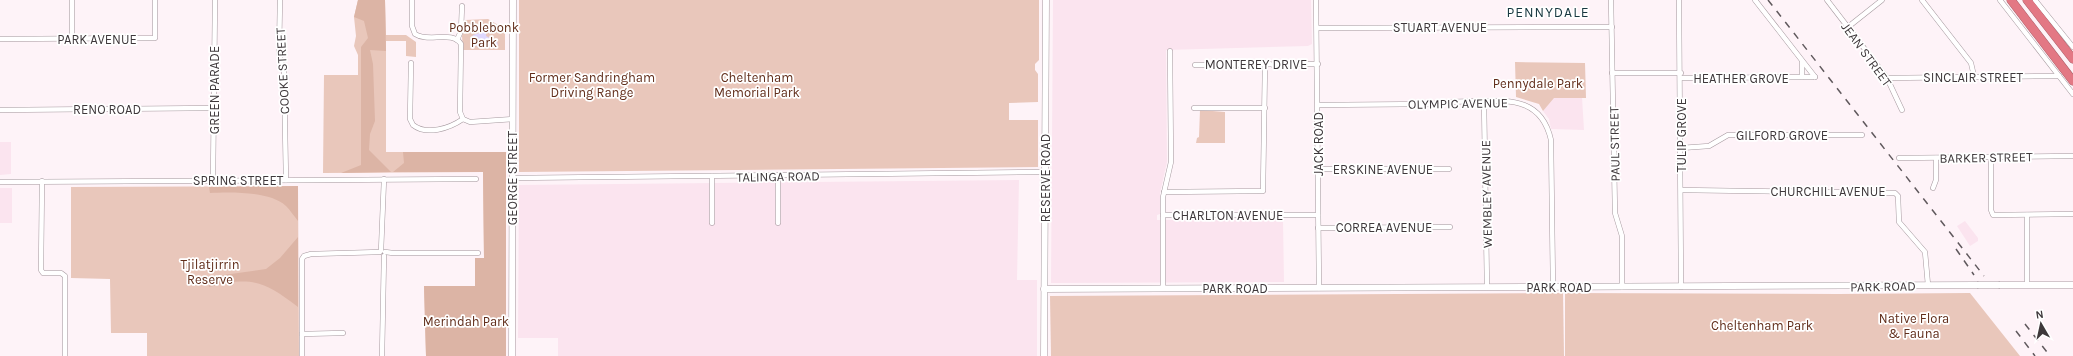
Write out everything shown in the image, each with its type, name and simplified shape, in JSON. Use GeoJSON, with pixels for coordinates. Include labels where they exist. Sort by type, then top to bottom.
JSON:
{"type":"FeatureCollection","features":[{"type":"Feature","properties":{"kind":"highway"},"geometry":{"type":"LineString","coordinates":[[2011,0],[2031,33],[2073,81]]}},
{"type":"Feature","properties":{"kind":"highway"},"geometry":{"type":"LineString","coordinates":[[2027,0],[2047,21],[2073,59]]}},
{"type":"Feature","properties":{"kind":"highway"},"geometry":{"type":"LineString","coordinates":[[2031,33],[2047,21]]}},
{"type":"Feature","properties":{"kind":"street"},"geometry":{"type":"LineString","coordinates":[[72,0],[72,39]]}},
{"type":"Feature","properties":{"kind":"street","name":"PARK AVENUE"},"geometry":{"type":"LineString","coordinates":[[0,39],[155,38],[155,0]]}},
{"type":"Feature","properties":{"kind":"street","name":"GREEN PARADE"},"geometry":{"type":"LineString","coordinates":[[213,180],[215,0]]}},
{"type":"Feature","properties":{"kind":"street","name":"COOKE STREET"},"geometry":{"type":"LineString","coordinates":[[280,0],[279,54],[284,72],[284,180]]}},
{"type":"Feature","properties":{"kind":"street"},"geometry":{"type":"LineString","coordinates":[[412,0],[412,26],[415,34],[422,38],[452,38],[458,40]]}},
{"type":"Feature","properties":{"kind":"street","name":"GEORGE STREET"},"geometry":{"type":"LineString","coordinates":[[512,0],[512,356]]}},
{"type":"Feature","properties":{"kind":"street","name":"RESERVE ROAD"},"geometry":{"type":"LineString","coordinates":[[1044,356],[1046,0]]}},
{"type":"Feature","properties":{"kind":"street","name":"JACK ROAD"},"geometry":{"type":"LineString","coordinates":[[1316,0],[1318,64],[1319,288]]}},
{"type":"Feature","properties":{"kind":"street","name":"PAUL STREET"},"geometry":{"type":"LineString","coordinates":[[1611,0],[1615,213],[1622,236],[1622,287]]}},
{"type":"Feature","properties":{"kind":"street","name":"TULIP GROVE"},"geometry":{"type":"LineString","coordinates":[[1679,0],[1681,75],[1682,287]]}},
{"type":"Feature","properties":{"kind":"street","name":"HEATHER GROVE"},"geometry":{"type":"LineString","coordinates":[[1612,73],[1815,77],[1755,0]]}},
{"type":"Feature","properties":{"kind":"street","name":"JEAN STREET"},"geometry":{"type":"LineString","coordinates":[[1827,0],[1887,78],[1902,110]]}},
{"type":"Feature","properties":{"kind":"street"},"geometry":{"type":"LineString","coordinates":[[1848,27],[1882,0]]}},
{"type":"Feature","properties":{"kind":"street"},"geometry":{"type":"LineString","coordinates":[[1922,0],[1971,63],[1974,76]]}},
{"type":"Feature","properties":{"kind":"street"},"geometry":{"type":"LineString","coordinates":[[2000,0],[2031,33],[2059,76],[2073,94]]}},
{"type":"Feature","properties":{"kind":"street"},"geometry":{"type":"LineString","coordinates":[[2035,0],[2047,21],[2073,47]]}},
{"type":"Feature","properties":{"kind":"street"},"geometry":{"type":"LineString","coordinates":[[462,6],[461,31],[458,40],[461,48],[459,69],[460,112],[463,119],[470,122],[512,119]]}},
{"type":"Feature","properties":{"kind":"street","name":"STUART AVENUE"},"geometry":{"type":"LineString","coordinates":[[1317,28],[1612,27]]}},
{"type":"Feature","properties":{"kind":"street"},"geometry":{"type":"LineString","coordinates":[[1163,215],[1164,192],[1171,162],[1170,51]]}},
{"type":"Feature","properties":{"kind":"street","name":"HEATHER GROVE"},"geometry":{"type":"LineString","coordinates":[[1802,61],[1802,77]]}},
{"type":"Feature","properties":{"kind":"street"},"geometry":{"type":"LineString","coordinates":[[411,63],[410,119],[413,125],[421,129],[445,129],[463,119]]}},
{"type":"Feature","properties":{"kind":"street"},"geometry":{"type":"LineString","coordinates":[[1164,192],[1263,191],[1265,64]]}},
{"type":"Feature","properties":{"kind":"street","name":"MONTEREY DRIVE"},"geometry":{"type":"LineString","coordinates":[[1195,65],[1318,64]]}},
{"type":"Feature","properties":{"kind":"street","name":"SINCLAIR STREET"},"geometry":{"type":"LineString","coordinates":[[1887,78],[2059,76]]}},
{"type":"Feature","properties":{"kind":"street","name":"OLYMPIC AVENUE"},"geometry":{"type":"LineString","coordinates":[[1318,105],[1430,104],[1448,101],[1514,102],[1528,107],[1539,115],[1548,133],[1552,154],[1553,287]]}},
{"type":"Feature","properties":{"kind":"street","name":"WEMBLEY AVENUE"},"geometry":{"type":"LineString","coordinates":[[1484,101],[1487,287]]}},
{"type":"Feature","properties":{"kind":"street","name":"RENO ROAD"},"geometry":{"type":"LineString","coordinates":[[0,110],[214,108]]}},
{"type":"Feature","properties":{"kind":"street"},"geometry":{"type":"LineString","coordinates":[[1194,108],[1265,108]]}},
{"type":"Feature","properties":{"kind":"street","name":"GILFORD GROVE"},"geometry":{"type":"LineString","coordinates":[[1681,148],[1708,146],[1724,137],[1733,135],[1862,134]]}},
{"type":"Feature","properties":{"kind":"street","name":"BARKER STREET"},"geometry":{"type":"LineString","coordinates":[[1899,158],[2073,156]]}},
{"type":"Feature","properties":{"kind":"street"},"geometry":{"type":"LineString","coordinates":[[1991,157],[1993,214],[2073,214]]}},
{"type":"Feature","properties":{"kind":"street"},"geometry":{"type":"LineString","coordinates":[[1933,188],[1936,180],[1936,158]]}},
{"type":"Feature","properties":{"kind":"street","name":"ERSKINE AVENUE"},"geometry":{"type":"LineString","coordinates":[[1318,169],[1449,169]]}},
{"type":"Feature","properties":{"kind":"street","name":"TALINGA ROAD"},"geometry":{"type":"LineString","coordinates":[[512,178],[1045,172]]}},
{"type":"Feature","properties":{"kind":"street"},"geometry":{"type":"LineString","coordinates":[[712,176],[712,223]]}},
{"type":"Feature","properties":{"kind":"street"},"geometry":{"type":"LineString","coordinates":[[778,176],[778,223]]}},
{"type":"Feature","properties":{"kind":"street"},"geometry":{"type":"LineString","coordinates":[[382,356],[383,179]]}},
{"type":"Feature","properties":{"kind":"street","name":"SPRING STREET"},"geometry":{"type":"LineString","coordinates":[[0,182],[476,179]]}},
{"type":"Feature","properties":{"kind":"street"},"geometry":{"type":"LineString","coordinates":[[42,181],[41,270],[46,273],[62,273],[65,276],[65,356]]}},
{"type":"Feature","properties":{"kind":"street","name":"CHURCHILL AVENUE"},"geometry":{"type":"LineString","coordinates":[[1681,190],[1895,192],[1898,196],[1899,222],[1925,252],[1928,285]]}},
{"type":"Feature","properties":{"kind":"street","name":"CHARLTON AVENUE"},"geometry":{"type":"LineString","coordinates":[[1163,288],[1163,215],[1318,215]]}},
{"type":"Feature","properties":{"kind":"street"},"geometry":{"type":"LineString","coordinates":[[2027,215],[2028,285]]}},
{"type":"Feature","properties":{"kind":"street","name":"CORREA AVENUE"},"geometry":{"type":"LineString","coordinates":[[1318,228],[1450,227]]}},
{"type":"Feature","properties":{"kind":"street"},"geometry":{"type":"LineString","coordinates":[[302,356],[302,260],[304,256],[311,254],[478,253]]}},
{"type":"Feature","properties":{"kind":"street","name":"PARK ROAD"},"geometry":{"type":"LineString","coordinates":[[1044,289],[2073,285]]}},
{"type":"Feature","properties":{"kind":"street"},"geometry":{"type":"LineString","coordinates":[[302,334],[342,333]]}},
{"type":"Feature","properties":{"kind":"shaded area"},"geometry":{"type":"Polygon","coordinates":[[[1053,0],[1311,0],[1312,44],[1308,46],[1166,50],[1167,162],[1160,193],[1160,214],[1157,215],[1157,220],[1283,220],[1284,282],[1051,283],[1053,0]]]}},
{"type":"Feature","properties":{"kind":"shaded area"},"geometry":{"type":"Polygon","coordinates":[[[486,25],[486,36],[497,42],[498,45],[473,46],[471,42],[473,35],[479,33],[486,25]]]}},
{"type":"Feature","properties":{"kind":"shaded area"},"geometry":{"type":"Polygon","coordinates":[[[1582,97],[1584,130],[1551,129],[1549,119],[1543,111],[1553,98],[1582,97]]]}},
{"type":"Feature","properties":{"kind":"shaded area"},"geometry":{"type":"Polygon","coordinates":[[[0,142],[11,142],[11,174],[0,175],[0,142]]]}},
{"type":"Feature","properties":{"kind":"shaded area"},"geometry":{"type":"Polygon","coordinates":[[[1019,180],[1017,280],[1037,280],[1037,356],[558,356],[558,338],[518,338],[519,185],[1019,180]]]}},
{"type":"Feature","properties":{"kind":"shaded area"},"geometry":{"type":"Polygon","coordinates":[[[0,188],[12,188],[12,223],[0,223],[0,188]]]}},
{"type":"Feature","properties":{"kind":"shaded area"},"geometry":{"type":"Polygon","coordinates":[[[1965,221],[1978,238],[1978,241],[1970,246],[1957,226],[1965,221]]]}},
{"type":"Feature","properties":{"kind":"green space","name":"Merindah Park"},"geometry":{"type":"Polygon","coordinates":[[[358,0],[385,0],[386,35],[406,35],[416,42],[416,57],[406,56],[406,41],[386,41],[386,152],[506,152],[506,356],[426,356],[424,286],[475,286],[475,258],[484,258],[483,172],[323,173],[324,75],[358,75],[358,55],[354,46],[356,36],[354,17],[358,0]]]}},
{"type":"Feature","properties":{"kind":"green space"},"geometry":{"type":"Polygon","coordinates":[[[358,0],[385,0],[386,51],[370,50],[373,64],[375,121],[370,134],[369,150],[391,172],[341,173],[361,165],[361,47],[368,38],[364,21],[354,17],[358,0]]]}},
{"type":"Feature","properties":{"kind":"green space"},"geometry":{"type":"Polygon","coordinates":[[[519,0],[1039,0],[1039,60],[1035,64],[1035,70],[1038,74],[1038,102],[1009,103],[1009,120],[1038,120],[1038,167],[519,172],[519,0]]]}},
{"type":"Feature","properties":{"kind":"green space","name":"Pobblebonk Park"},"geometry":{"type":"Polygon","coordinates":[[[488,19],[505,29],[505,50],[463,50],[462,36],[465,20],[488,19]]]}},
{"type":"Feature","properties":{"kind":"green space","name":"Pennydale Park"},"geometry":{"type":"Polygon","coordinates":[[[1515,62],[1585,63],[1586,98],[1554,98],[1543,111],[1539,104],[1516,97],[1515,62]]]}},
{"type":"Feature","properties":{"kind":"green space"},"geometry":{"type":"Polygon","coordinates":[[[1200,110],[1225,112],[1225,143],[1196,143],[1197,138],[1199,137],[1200,110]]]}},
{"type":"Feature","properties":{"kind":"green space"},"geometry":{"type":"Polygon","coordinates":[[[403,152],[506,152],[506,356],[426,356],[424,286],[475,286],[475,258],[484,258],[483,172],[393,172],[404,163],[403,152]]]}},
{"type":"Feature","properties":{"kind":"green space","name":"Tjilatjirrin Reserve"},"geometry":{"type":"Polygon","coordinates":[[[298,186],[299,356],[147,356],[147,333],[111,333],[110,279],[71,278],[71,187],[298,186]]]}},
{"type":"Feature","properties":{"kind":"green space"},"geometry":{"type":"Polygon","coordinates":[[[298,186],[298,221],[286,206],[279,201],[260,195],[228,192],[210,193],[209,187],[298,186]]]}},
{"type":"Feature","properties":{"kind":"green space"},"geometry":{"type":"Polygon","coordinates":[[[298,237],[298,307],[276,291],[256,283],[236,282],[209,287],[209,277],[266,269],[280,258],[298,237]]]}},
{"type":"Feature","properties":{"kind":"green space"},"geometry":{"type":"Polygon","coordinates":[[[1563,293],[1564,356],[1051,356],[1050,296],[1563,293]]]}},
{"type":"Feature","properties":{"kind":"green space"},"geometry":{"type":"Polygon","coordinates":[[[1565,293],[1970,293],[2020,356],[1565,356],[1565,293]]]}},
{"type":"Feature","properties":{"kind":"railway"},"geometry":{"type":"LineString","coordinates":[[1768,0],[1984,276]]}},
{"type":"Feature","properties":{"kind":"railway"},"geometry":{"type":"LineString","coordinates":[[1956,249],[1974,275]]}},
{"type":"Feature","properties":{"kind":"railway"},"geometry":{"type":"LineString","coordinates":[[2025,324],[2050,356]]}},
{"type":"Feature","properties":{"kind":"railway"},"geometry":{"type":"LineString","coordinates":[[2016,331],[2035,356]]}},
{"type":"Feature","properties":{"kind":"district","name":"PENNYDALE"},"geometry":{"type":"Point","coordinates":[1548,12]}},
{"type":"Feature","properties":{"kind":"park label","name":"Former Sandringham Driving Range"},"geometry":{"type":"Point","coordinates":[592,84]}},
{"type":"Feature","properties":{"kind":"park label","name":"Cheltenham Memorial Park"},"geometry":{"type":"Point","coordinates":[757,84]}},
{"type":"Feature","properties":{"kind":"park label","name":"Cheltenham Park"},"geometry":{"type":"Point","coordinates":[1762,325]}},
{"type":"Feature","properties":{"kind":"park label","name":"Native Flora & Fauna"},"geometry":{"type":"Point","coordinates":[1914,326]}}]}
